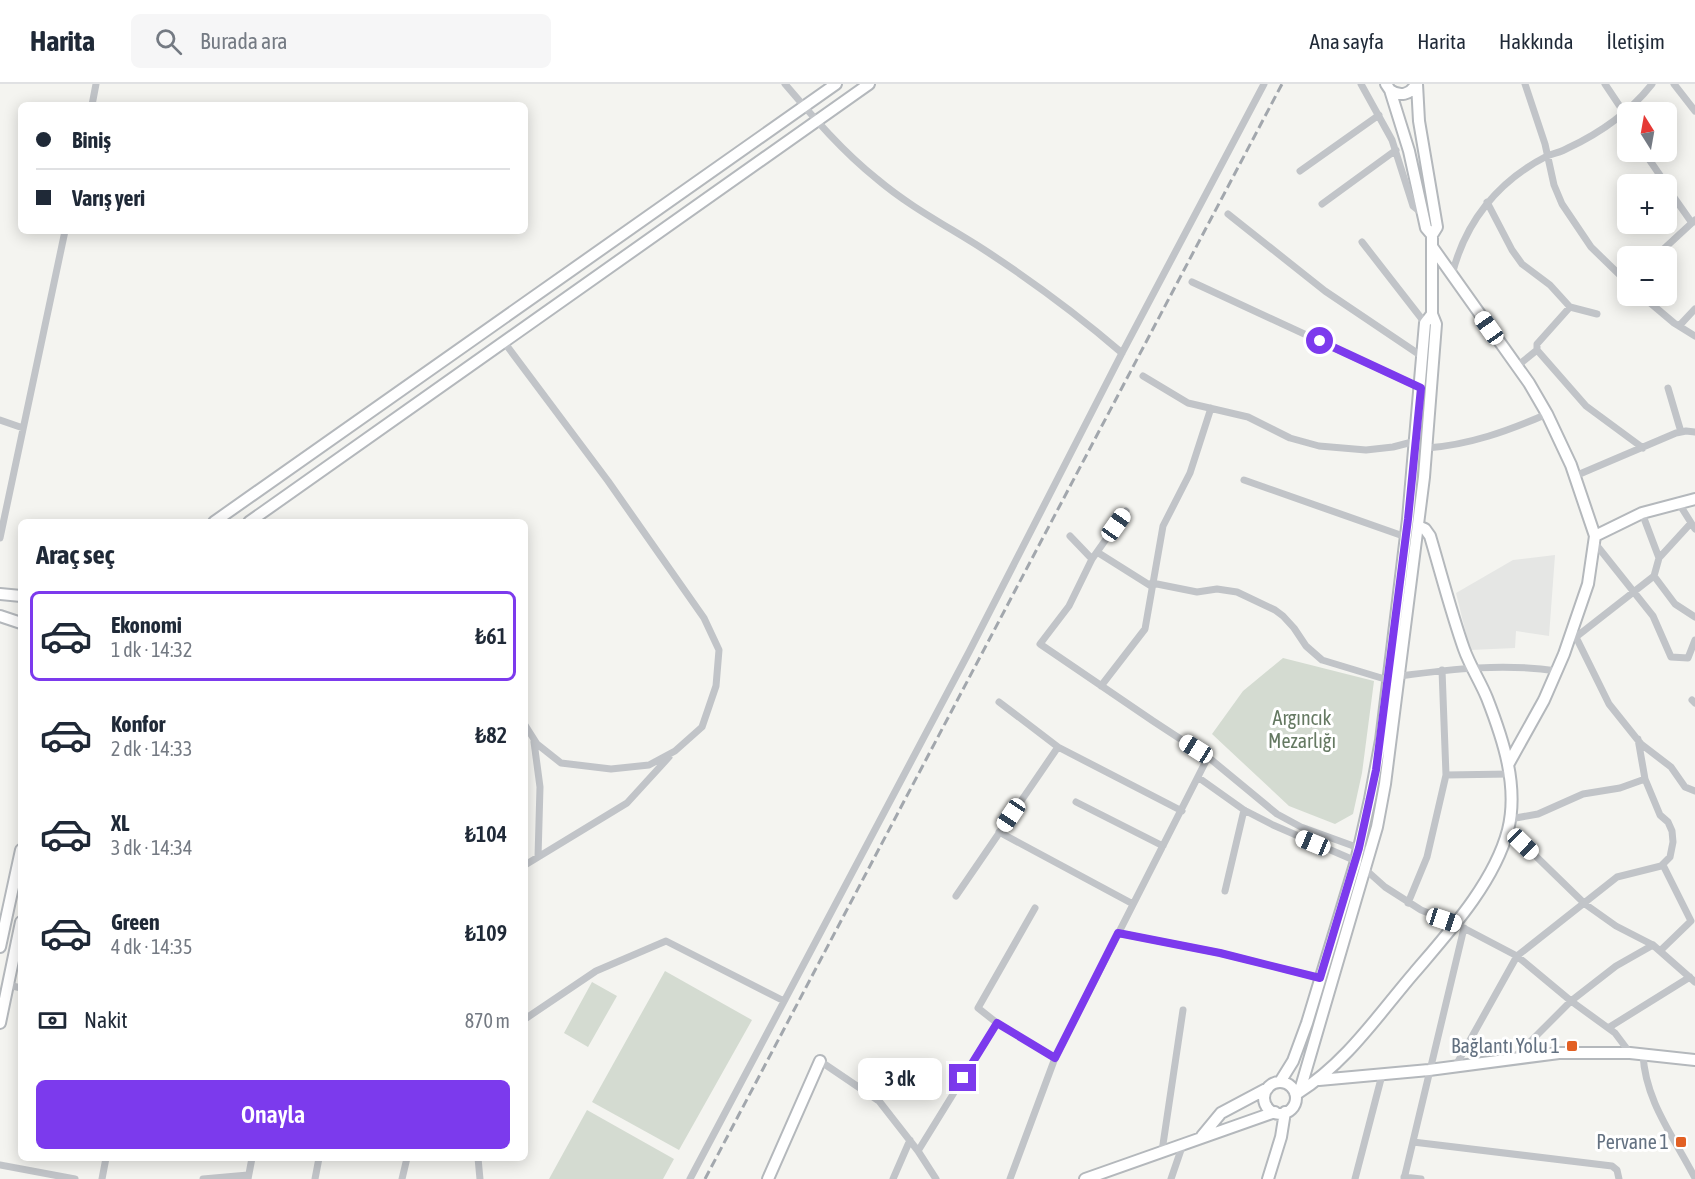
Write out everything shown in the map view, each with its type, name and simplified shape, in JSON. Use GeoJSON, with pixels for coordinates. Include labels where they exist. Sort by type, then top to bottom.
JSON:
{"type":"FeatureCollection","features":[{"type":"Feature","properties":{"kind":"street"},"geometry":{"type":"LineString","coordinates":[[93,102],[96,84]]}},
{"type":"Feature","properties":{"kind":"street"},"geometry":{"type":"LineString","coordinates":[[785,84],[816,121],[859,164],[896,194],[1035,284],[1122,353]]}},
{"type":"Feature","properties":{"kind":"street"},"geometry":{"type":"LineString","coordinates":[[218,519],[836,84]]}},
{"type":"Feature","properties":{"kind":"street"},"geometry":{"type":"LineString","coordinates":[[253,519],[869,84]]}},
{"type":"Feature","properties":{"kind":"street"},"geometry":{"type":"LineString","coordinates":[[690,1179],[969,652],[1122,353],[1264,84]]}},
{"type":"Feature","properties":{"kind":"street"},"geometry":{"type":"LineString","coordinates":[[1361,84],[1396,150],[1413,206],[1423,213]]}},
{"type":"Feature","properties":{"kind":"street"},"geometry":{"type":"LineString","coordinates":[[1388,87],[1398,95],[1412,90],[1416,84]]}},
{"type":"Feature","properties":{"kind":"street"},"geometry":{"type":"LineString","coordinates":[[1416,84],[1419,121],[1437,227],[1432,235]]}},
{"type":"Feature","properties":{"kind":"street"},"geometry":{"type":"LineString","coordinates":[[1525,84],[1558,194],[1574,225],[1601,258],[1617,273]]}},
{"type":"Feature","properties":{"kind":"street"},"geometry":{"type":"LineString","coordinates":[[1605,84],[1617,106]]}},
{"type":"Feature","properties":{"kind":"street"},"geometry":{"type":"LineString","coordinates":[[1635,102],[1652,84]]}},
{"type":"Feature","properties":{"kind":"street"},"geometry":{"type":"LineString","coordinates":[[1674,84],[1695,111]]}},
{"type":"Feature","properties":{"kind":"street"},"geometry":{"type":"LineString","coordinates":[[1085,1179],[1294,1106],[1295,1094],[1301,1087],[1365,869],[1364,850],[1406,537],[1423,357],[1429,318],[1433,248],[1432,235],[1426,228],[1409,151],[1388,87]]}},
{"type":"Feature","properties":{"kind":"street"},"geometry":{"type":"LineString","coordinates":[[1300,171],[1379,115]]}},
{"type":"Feature","properties":{"kind":"street"},"geometry":{"type":"LineString","coordinates":[[1452,275],[1464,238],[1487,202],[1510,180],[1548,155],[1575,144],[1617,118]]}},
{"type":"Feature","properties":{"kind":"street"},"geometry":{"type":"LineString","coordinates":[[1322,204],[1396,150]]}},
{"type":"Feature","properties":{"kind":"street"},"geometry":{"type":"LineString","coordinates":[[1667,246],[1693,222],[1677,200]]}},
{"type":"Feature","properties":{"kind":"street"},"geometry":{"type":"LineString","coordinates":[[1487,202],[1512,250],[1522,264],[1550,285],[1570,307],[1597,314]]}},
{"type":"Feature","properties":{"kind":"street"},"geometry":{"type":"LineString","coordinates":[[1228,214],[1325,291],[1423,357]]}},
{"type":"Feature","properties":{"kind":"street"},"geometry":{"type":"LineString","coordinates":[[0,538],[64,234]]}},
{"type":"Feature","properties":{"kind":"street"},"geometry":{"type":"LineString","coordinates":[[1280,1082],[1299,1046],[1356,861],[1364,850],[1385,784],[1427,448],[1436,324],[1362,242]]}},
{"type":"Feature","properties":{"kind":"street"},"geometry":{"type":"LineString","coordinates":[[1433,248],[1528,383],[1547,414],[1575,477],[1594,539],[1653,616],[1671,657],[1688,658],[1695,640]]}},
{"type":"Feature","properties":{"kind":"street"},"geometry":{"type":"LineString","coordinates":[[1192,282],[1421,388]]}},
{"type":"Feature","properties":{"kind":"street"},"geometry":{"type":"LineString","coordinates":[[1656,306],[1695,336]]}},
{"type":"Feature","properties":{"kind":"street"},"geometry":{"type":"LineString","coordinates":[[1570,307],[1537,344],[1537,350],[1586,406],[1643,447]]}},
{"type":"Feature","properties":{"kind":"street"},"geometry":{"type":"LineString","coordinates":[[1679,326],[1695,309]]}},
{"type":"Feature","properties":{"kind":"street"},"geometry":{"type":"LineString","coordinates":[[504,342],[569,427],[704,618],[719,650],[716,686],[702,727],[675,751],[627,803],[528,864]]}},
{"type":"Feature","properties":{"kind":"street"},"geometry":{"type":"LineString","coordinates":[[1516,367],[1537,350]]}},
{"type":"Feature","properties":{"kind":"street"},"geometry":{"type":"LineString","coordinates":[[1143,376],[1188,403],[1248,417],[1282,435],[1319,446],[1366,450],[1393,447],[1416,441]]}},
{"type":"Feature","properties":{"kind":"street"},"geometry":{"type":"LineString","coordinates":[[1668,388],[1681,432]]}},
{"type":"Feature","properties":{"kind":"street"},"geometry":{"type":"LineString","coordinates":[[1101,686],[1144,629],[1163,526],[1190,473],[1211,408]]}},
{"type":"Feature","properties":{"kind":"street"},"geometry":{"type":"LineString","coordinates":[[1427,448],[1486,437],[1547,414]]}},
{"type":"Feature","properties":{"kind":"street"},"geometry":{"type":"LineString","coordinates":[[0,420],[23,428]]}},
{"type":"Feature","properties":{"kind":"street"},"geometry":{"type":"LineString","coordinates":[[1575,477],[1681,432],[1695,432]]}},
{"type":"Feature","properties":{"kind":"street"},"geometry":{"type":"LineString","coordinates":[[1244,480],[1406,537]]}},
{"type":"Feature","properties":{"kind":"street"},"geometry":{"type":"LineString","coordinates":[[1594,539],[1642,513],[1695,499]]}},
{"type":"Feature","properties":{"kind":"street"},"geometry":{"type":"LineString","coordinates":[[1574,633],[1654,576],[1659,558],[1693,526],[1678,502]]}},
{"type":"Feature","properties":{"kind":"street"},"geometry":{"type":"LineString","coordinates":[[1126,511],[1092,559],[1069,606],[1040,644],[1208,757],[1283,818],[1364,850]]}},
{"type":"Feature","properties":{"kind":"street"},"geometry":{"type":"LineString","coordinates":[[1642,513],[1659,558]]}},
{"type":"Feature","properties":{"kind":"street"},"geometry":{"type":"LineString","coordinates":[[1295,1094],[1319,1080],[1347,1053],[1460,926],[1486,878],[1509,824],[1511,790],[1509,768],[1487,698],[1464,648],[1430,536],[1425,529],[1418,526]]}},
{"type":"Feature","properties":{"kind":"street"},"geometry":{"type":"LineString","coordinates":[[1070,536],[1092,559]]}},
{"type":"Feature","properties":{"kind":"street"},"geometry":{"type":"LineString","coordinates":[[1509,768],[1537,714],[1574,633],[1588,584],[1594,539]]}},
{"type":"Feature","properties":{"kind":"street"},"geometry":{"type":"LineString","coordinates":[[1097,552],[1152,584],[1197,592],[1217,589],[1237,592],[1275,610],[1294,628],[1306,646],[1322,660],[1388,680]]}},
{"type":"Feature","properties":{"kind":"street"},"geometry":{"type":"LineString","coordinates":[[1654,576],[1674,604],[1695,617]]}},
{"type":"Feature","properties":{"kind":"street"},"geometry":{"type":"LineString","coordinates":[[0,594],[18,596]]}},
{"type":"Feature","properties":{"kind":"street"},"geometry":{"type":"LineString","coordinates":[[0,616],[18,622]]}},
{"type":"Feature","properties":{"kind":"street"},"geometry":{"type":"LineString","coordinates":[[1574,633],[1609,704],[1638,739],[1671,767],[1685,787],[1695,792]]}},
{"type":"Feature","properties":{"kind":"street"},"geometry":{"type":"LineString","coordinates":[[1400,676],[1472,667],[1513,666],[1557,671]]}},
{"type":"Feature","properties":{"kind":"street"},"geometry":{"type":"LineString","coordinates":[[1408,903],[1427,857],[1446,775],[1442,670]]}},
{"type":"Feature","properties":{"kind":"street"},"geometry":{"type":"LineString","coordinates":[[999,702],[1058,747],[1182,811]]}},
{"type":"Feature","properties":{"kind":"street"},"geometry":{"type":"LineString","coordinates":[[528,730],[537,744],[561,763],[611,769],[649,765],[675,751]]}},
{"type":"Feature","properties":{"kind":"street"},"geometry":{"type":"LineString","coordinates":[[534,739],[540,788],[538,857]]}},
{"type":"Feature","properties":{"kind":"street"},"geometry":{"type":"LineString","coordinates":[[1455,1067],[1517,956],[1617,877],[1663,865],[1672,852],[1673,837],[1668,822],[1660,814],[1645,779],[1638,739]]}},
{"type":"Feature","properties":{"kind":"street"},"geometry":{"type":"LineString","coordinates":[[956,896],[1058,747]]}},
{"type":"Feature","properties":{"kind":"street"},"geometry":{"type":"LineString","coordinates":[[1010,1179],[1055,1058],[1208,757]]}},
{"type":"Feature","properties":{"kind":"street"},"geometry":{"type":"LineString","coordinates":[[1446,775],[1509,768]]}},
{"type":"Feature","properties":{"kind":"street"},"geometry":{"type":"LineString","coordinates":[[1199,778],[1244,810],[1292,835],[1356,861],[1385,887],[1408,903],[1460,926],[1517,956],[1571,1001],[1615,1033],[1630,1053]]}},
{"type":"Feature","properties":{"kind":"street"},"geometry":{"type":"LineString","coordinates":[[1509,824],[1583,794],[1620,788],[1645,779]]}},
{"type":"Feature","properties":{"kind":"street"},"geometry":{"type":"LineString","coordinates":[[1076,802],[1163,846]]}},
{"type":"Feature","properties":{"kind":"street"},"geometry":{"type":"LineString","coordinates":[[1225,891],[1244,810]]}},
{"type":"Feature","properties":{"kind":"street"},"geometry":{"type":"LineString","coordinates":[[1509,824],[1585,903],[1616,926],[1653,945],[1693,979],[1608,1028]]}},
{"type":"Feature","properties":{"kind":"street"},"geometry":{"type":"LineString","coordinates":[[999,832],[1133,904]]}},
{"type":"Feature","properties":{"kind":"street"},"geometry":{"type":"LineString","coordinates":[[0,947],[18,864]]}},
{"type":"Feature","properties":{"kind":"street"},"geometry":{"type":"LineString","coordinates":[[1660,951],[1691,921],[1663,865]]}},
{"type":"Feature","properties":{"kind":"street"},"geometry":{"type":"LineString","coordinates":[[1035,908],[978,1008],[997,1023],[1055,1058]]}},
{"type":"Feature","properties":{"kind":"street"},"geometry":{"type":"LineString","coordinates":[[1420,1179],[1404,1178],[1460,926]]}},
{"type":"Feature","properties":{"kind":"street"},"geometry":{"type":"LineString","coordinates":[[1118,933],[1220,953],[1320,978]]}},
{"type":"Feature","properties":{"kind":"street"},"geometry":{"type":"LineString","coordinates":[[0,1023],[18,937]]}},
{"type":"Feature","properties":{"kind":"street"},"geometry":{"type":"LineString","coordinates":[[528,1017],[596,971],[666,941],[784,1001]]}},
{"type":"Feature","properties":{"kind":"street"},"geometry":{"type":"LineString","coordinates":[[1514,1058],[1571,1001],[1616,966],[1653,945]]}},
{"type":"Feature","properties":{"kind":"street"},"geometry":{"type":"LineString","coordinates":[[8,985],[18,987]]}},
{"type":"Feature","properties":{"kind":"street"},"geometry":{"type":"LineString","coordinates":[[1162,1151],[1183,1010]]}},
{"type":"Feature","properties":{"kind":"street"},"geometry":{"type":"LineString","coordinates":[[918,1151],[997,1023]]}},
{"type":"Feature","properties":{"kind":"street"},"geometry":{"type":"LineString","coordinates":[[1319,1080],[1582,1052],[1630,1053],[1695,1060]]}},
{"type":"Feature","properties":{"kind":"street"},"geometry":{"type":"LineString","coordinates":[[1643,1054],[1645,1077],[1651,1097],[1695,1178]]}},
{"type":"Feature","properties":{"kind":"street"},"geometry":{"type":"LineString","coordinates":[[768,1179],[820,1061],[879,1101],[910,1140],[936,1179]]}},
{"type":"Feature","properties":{"kind":"street"},"geometry":{"type":"LineString","coordinates":[[1354,1179],[1382,1075]]}},
{"type":"Feature","properties":{"kind":"street"},"geometry":{"type":"LineString","coordinates":[[1201,1137],[1221,1113],[1272,1084],[1280,1082],[1288,1084],[1295,1094]]}},
{"type":"Feature","properties":{"kind":"street"},"geometry":{"type":"LineString","coordinates":[[1268,1088],[1264,1100],[1268,1108],[1280,1112]]}},
{"type":"Feature","properties":{"kind":"street"},"geometry":{"type":"LineString","coordinates":[[1268,1179],[1281,1137],[1280,1112]]}},
{"type":"Feature","properties":{"kind":"street"},"geometry":{"type":"LineString","coordinates":[[893,1179],[910,1140]]}},
{"type":"Feature","properties":{"kind":"street"},"geometry":{"type":"LineString","coordinates":[[1413,1142],[1612,1166],[1617,1170],[1619,1179]]}},
{"type":"Feature","properties":{"kind":"street"},"geometry":{"type":"LineString","coordinates":[[1171,1179],[1183,1143]]}},
{"type":"Feature","properties":{"kind":"street"},"geometry":{"type":"LineString","coordinates":[[102,1179],[105,1161]]}},
{"type":"Feature","properties":{"kind":"street"},"geometry":{"type":"LineString","coordinates":[[204,1179],[248,1177],[251,1161]]}},
{"type":"Feature","properties":{"kind":"street"},"geometry":{"type":"LineString","coordinates":[[315,1179],[318,1161]]}},
{"type":"Feature","properties":{"kind":"street"},"geometry":{"type":"LineString","coordinates":[[402,1179],[406,1161]]}},
{"type":"Feature","properties":{"kind":"street"},"geometry":{"type":"LineString","coordinates":[[478,1161],[480,1179]]}},
{"type":"Feature","properties":{"kind":"street"},"geometry":{"type":"LineString","coordinates":[[0,1166],[75,1179]]}},
{"type":"Feature","properties":{"kind":"shaded area"},"geometry":{"type":"Polygon","coordinates":[[[1555,555],[1549,636],[1516,631],[1515,648],[1470,650],[1456,593],[1513,560],[1555,555]]]}},
{"type":"Feature","properties":{"kind":"green space","name":"Argıncık Mezarlığı"},"geometry":{"type":"Polygon","coordinates":[[[1283,658],[1374,681],[1362,773],[1353,814],[1335,824],[1289,806],[1212,734],[1243,691],[1283,658]]]}},
{"type":"Feature","properties":{"kind":"green space"},"geometry":{"type":"Polygon","coordinates":[[[665,971],[752,1020],[679,1150],[592,1102],[665,971]]]}},
{"type":"Feature","properties":{"kind":"green space"},"geometry":{"type":"Polygon","coordinates":[[[592,982],[617,996],[588,1047],[564,1033],[592,982]]]}},
{"type":"Feature","properties":{"kind":"green space"},"geometry":{"type":"Polygon","coordinates":[[[587,1110],[674,1159],[663,1179],[549,1179],[587,1110]]]}},
{"type":"Feature","properties":{"kind":"railway"},"geometry":{"type":"LineString","coordinates":[[705,1179],[1282,84]]}},
{"type":"Feature","properties":{"kind":"place","name":"Bağlantı Yolu 1"},"geometry":{"type":"Point","coordinates":[1572,1046]}},
{"type":"Feature","properties":{"kind":"place","name":"Pervane 1"},"geometry":{"type":"Point","coordinates":[1681,1142]}},
{"type":"Feature","properties":{"kind":"route"},"geometry":{"type":"LineString","coordinates":[[963,1078],[997,1023],[1055,1058],[1118,933],[1220,953],[1320,978],[1359,848],[1376,770],[1408,519],[1421,388],[1320,341]]}}]}
